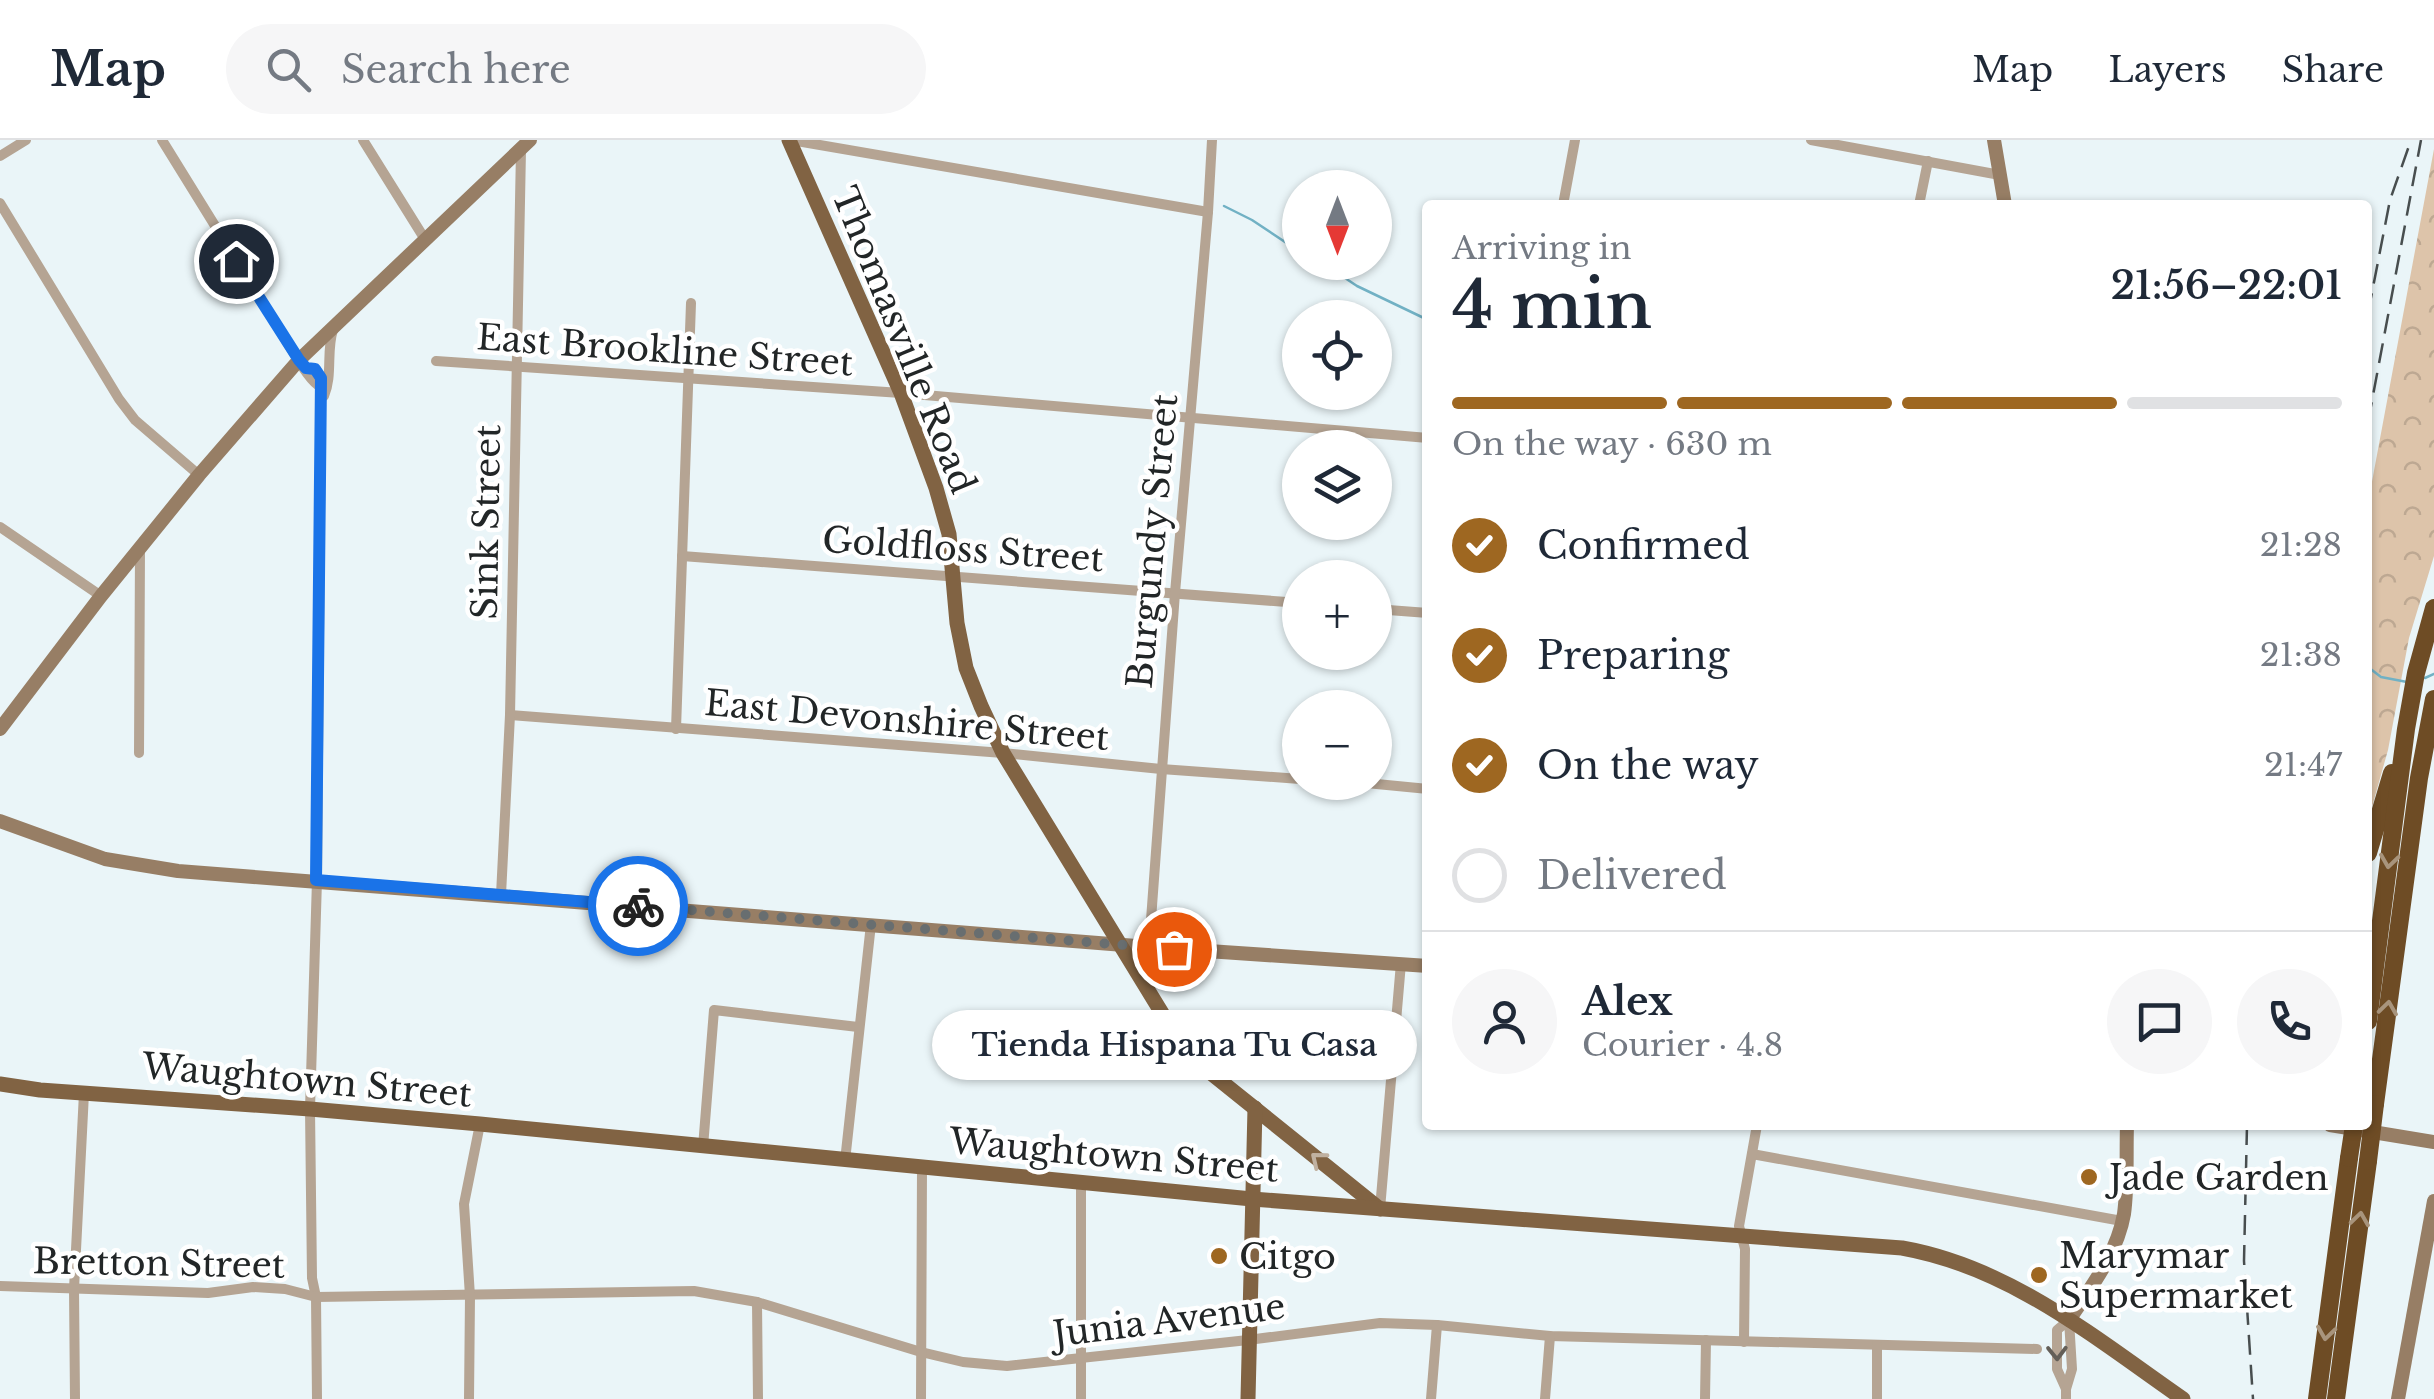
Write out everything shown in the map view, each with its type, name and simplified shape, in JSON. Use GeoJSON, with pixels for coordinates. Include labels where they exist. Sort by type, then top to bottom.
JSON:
{"type":"FeatureCollection","features":[{"type":"Feature","properties":{"kind":"highway"},"geometry":{"type":"LineString","coordinates":[[2372,989],[2406,729],[2434,608]]}},
{"type":"Feature","properties":{"kind":"highway"},"geometry":{"type":"LineString","coordinates":[[2372,1117],[2432,706]]}},
{"type":"Feature","properties":{"kind":"highway"},"geometry":{"type":"LineString","coordinates":[[2372,840],[2406,729]]}},
{"type":"Feature","properties":{"kind":"highway"},"geometry":{"type":"LineString","coordinates":[[2336,1399],[2352,1277],[2359,1159],[2355,1130]]}},
{"type":"Feature","properties":{"kind":"highway"},"geometry":{"type":"LineString","coordinates":[[2318,1399],[2335,1268],[2368,1130]]}},
{"type":"Feature","properties":{"kind":"main road","name":"Thomasville Road"},"geometry":{"type":"LineString","coordinates":[[790,140],[901,394],[936,488],[949,534],[957,623],[966,668],[1002,753],[1179,1042],[1202,1066],[1380,1209]]}},
{"type":"Feature","properties":{"kind":"main road","name":"Waughtown Street"},"geometry":{"type":"LineString","coordinates":[[0,1084],[310,1108],[1252,1199],[1886,1246],[1935,1254],[1995,1276],[2069,1320],[2183,1399]]}},
{"type":"Feature","properties":{"kind":"main road"},"geometry":{"type":"LineString","coordinates":[[1248,1399],[1255,1108]]}},
{"type":"Feature","properties":{"kind":"street"},"geometry":{"type":"LineString","coordinates":[[0,156],[26,140]]}},
{"type":"Feature","properties":{"kind":"street"},"geometry":{"type":"LineString","coordinates":[[162,140],[302,364],[315,369],[321,378],[310,1108],[316,1399]]}},
{"type":"Feature","properties":{"kind":"street"},"geometry":{"type":"LineString","coordinates":[[364,140],[426,241]]}},
{"type":"Feature","properties":{"kind":"street"},"geometry":{"type":"LineString","coordinates":[[790,140],[1208,212]]}},
{"type":"Feature","properties":{"kind":"street","name":"Burgundy Street"},"geometry":{"type":"LineString","coordinates":[[1149,948],[1212,140]]}},
{"type":"Feature","properties":{"kind":"street"},"geometry":{"type":"LineString","coordinates":[[1564,200],[1575,140]]}},
{"type":"Feature","properties":{"kind":"street"},"geometry":{"type":"LineString","coordinates":[[1811,140],[2000,175]]}},
{"type":"Feature","properties":{"kind":"street"},"geometry":{"type":"LineString","coordinates":[[1994,140],[2004,200]]}},
{"type":"Feature","properties":{"kind":"street"},"geometry":{"type":"LineString","coordinates":[[0,729],[199,474],[335,326],[526,145]]}},
{"type":"Feature","properties":{"kind":"street","name":"Sink Street"},"geometry":{"type":"LineString","coordinates":[[501,895],[526,145]]}},
{"type":"Feature","properties":{"kind":"street"},"geometry":{"type":"LineString","coordinates":[[1920,200],[1928,161]]}},
{"type":"Feature","properties":{"kind":"street"},"geometry":{"type":"LineString","coordinates":[[0,203],[118,399],[136,420],[199,474]]}},
{"type":"Feature","properties":{"kind":"street"},"geometry":{"type":"LineString","coordinates":[[676,729],[692,303]]}},
{"type":"Feature","properties":{"kind":"street"},"geometry":{"type":"LineString","coordinates":[[321,402],[330,380],[330,338],[335,326]]}},
{"type":"Feature","properties":{"kind":"street","name":"East Brookline Street"},"geometry":{"type":"LineString","coordinates":[[436,361],[901,394],[1422,437]]}},
{"type":"Feature","properties":{"kind":"street"},"geometry":{"type":"LineString","coordinates":[[0,526],[101,596]]}},
{"type":"Feature","properties":{"kind":"street"},"geometry":{"type":"LineString","coordinates":[[138,753],[140,548]]}},
{"type":"Feature","properties":{"kind":"street","name":"Goldfloss Street"},"geometry":{"type":"LineString","coordinates":[[682,556],[1282,602]]}},
{"type":"Feature","properties":{"kind":"street"},"geometry":{"type":"LineString","coordinates":[[1392,610],[1422,613]]}},
{"type":"Feature","properties":{"kind":"street","name":"East Devonshire Street"},"geometry":{"type":"LineString","coordinates":[[510,715],[1282,777]]}},
{"type":"Feature","properties":{"kind":"street"},"geometry":{"type":"LineString","coordinates":[[1392,786],[1422,788]]}},
{"type":"Feature","properties":{"kind":"street"},"geometry":{"type":"LineString","coordinates":[[0,821],[105,859],[178,871],[1149,948],[1422,965]]}},
{"type":"Feature","properties":{"kind":"street"},"geometry":{"type":"LineString","coordinates":[[845,1160],[871,924]]}},
{"type":"Feature","properties":{"kind":"street"},"geometry":{"type":"LineString","coordinates":[[1380,1209],[1401,963]]}},
{"type":"Feature","properties":{"kind":"street"},"geometry":{"type":"LineString","coordinates":[[703,1147],[714,1010],[858,1028]]}},
{"type":"Feature","properties":{"kind":"street"},"geometry":{"type":"LineString","coordinates":[[74,1399],[74,1289],[84,1093]]}},
{"type":"Feature","properties":{"kind":"street"},"geometry":{"type":"LineString","coordinates":[[469,1399],[470,1296],[464,1204],[480,1124]]}},
{"type":"Feature","properties":{"kind":"street"},"geometry":{"type":"LineString","coordinates":[[1744,1342],[1745,1250],[1739,1226],[1756,1130]]}},
{"type":"Feature","properties":{"kind":"street"},"geometry":{"type":"LineString","coordinates":[[2066,1394],[2072,1369],[2069,1320],[2104,1266],[2122,1220],[2126,1130]]}},
{"type":"Feature","properties":{"kind":"street"},"geometry":{"type":"LineString","coordinates":[[2361,1130],[2434,1142]]}},
{"type":"Feature","properties":{"kind":"street"},"geometry":{"type":"LineString","coordinates":[[1752,1154],[2122,1220]]}},
{"type":"Feature","properties":{"kind":"street"},"geometry":{"type":"LineString","coordinates":[[921,1399],[922,1168]]}},
{"type":"Feature","properties":{"kind":"street"},"geometry":{"type":"LineString","coordinates":[[1080,1182],[1081,1399]]}},
{"type":"Feature","properties":{"kind":"street"},"geometry":{"type":"LineString","coordinates":[[2398,1399],[2428,1272],[2434,1200]]}},
{"type":"Feature","properties":{"kind":"street","name":"Bretton Street"},"geometry":{"type":"LineString","coordinates":[[0,1286],[208,1293],[253,1286],[316,1297]]}},
{"type":"Feature","properties":{"kind":"street","name":"Junia Avenue"},"geometry":{"type":"LineString","coordinates":[[316,1297],[694,1291],[757,1302],[962,1362],[1007,1366],[1380,1322],[1550,1336],[2036,1349]]}},
{"type":"Feature","properties":{"kind":"street"},"geometry":{"type":"LineString","coordinates":[[757,1302],[758,1399]]}},
{"type":"Feature","properties":{"kind":"street"},"geometry":{"type":"LineString","coordinates":[[1431,1399],[1438,1325]]}},
{"type":"Feature","properties":{"kind":"street"},"geometry":{"type":"LineString","coordinates":[[1545,1399],[1550,1336]]}},
{"type":"Feature","properties":{"kind":"street"},"geometry":{"type":"LineString","coordinates":[[1705,1399],[1706,1340]]}},
{"type":"Feature","properties":{"kind":"street"},"geometry":{"type":"LineString","coordinates":[[1877,1345],[1877,1399]]}},
{"type":"Feature","properties":{"kind":"green space"},"geometry":{"type":"Polygon","coordinates":[[[2434,149],[2434,556],[2409,638],[2388,750],[2372,807],[2372,482],[2434,149]]]}},
{"type":"Feature","properties":{"kind":"waterway"},"geometry":{"type":"LineString","coordinates":[[1224,206],[1282,240]]}},
{"type":"Feature","properties":{"kind":"waterway"},"geometry":{"type":"LineString","coordinates":[[1348,280],[1422,317]]}},
{"type":"Feature","properties":{"kind":"waterway"},"geometry":{"type":"LineString","coordinates":[[2372,670],[2381,677],[2407,682]]}},
{"type":"Feature","properties":{"kind":"waterway"},"geometry":{"type":"LineString","coordinates":[[2425,678],[2434,674]]}},
{"type":"Feature","properties":{"kind":"railway"},"geometry":{"type":"LineString","coordinates":[[2372,401],[2421,140]]}},
{"type":"Feature","properties":{"kind":"railway"},"geometry":{"type":"LineString","coordinates":[[2372,292],[2390,200],[2410,143]]}},
{"type":"Feature","properties":{"kind":"railway"},"geometry":{"type":"LineString","coordinates":[[2247,1130],[2244,1261],[2253,1399]]}},
{"type":"Feature","properties":{"kind":"way so far"},"geometry":{"type":"LineString","coordinates":[[638,906],[1174,949]]}},
{"type":"Feature","properties":{"kind":"place","name":"Tienda Hispana Tu Casa"},"geometry":{"type":"Point","coordinates":[1174,949]}},
{"type":"Feature","properties":{"kind":"place","name":"Jade Garden"},"geometry":{"type":"Point","coordinates":[2089,1177]}},
{"type":"Feature","properties":{"kind":"place","name":"Citgo"},"geometry":{"type":"Point","coordinates":[1219,1256]}},
{"type":"Feature","properties":{"kind":"place","name":"Marymar Supermarket"},"geometry":{"type":"Point","coordinates":[2039,1275]}},
{"type":"Feature","properties":{"kind":"route"},"geometry":{"type":"LineString","coordinates":[[236,261],[290,348],[306,368],[315,369],[321,378],[316,880],[638,906]]}}]}
